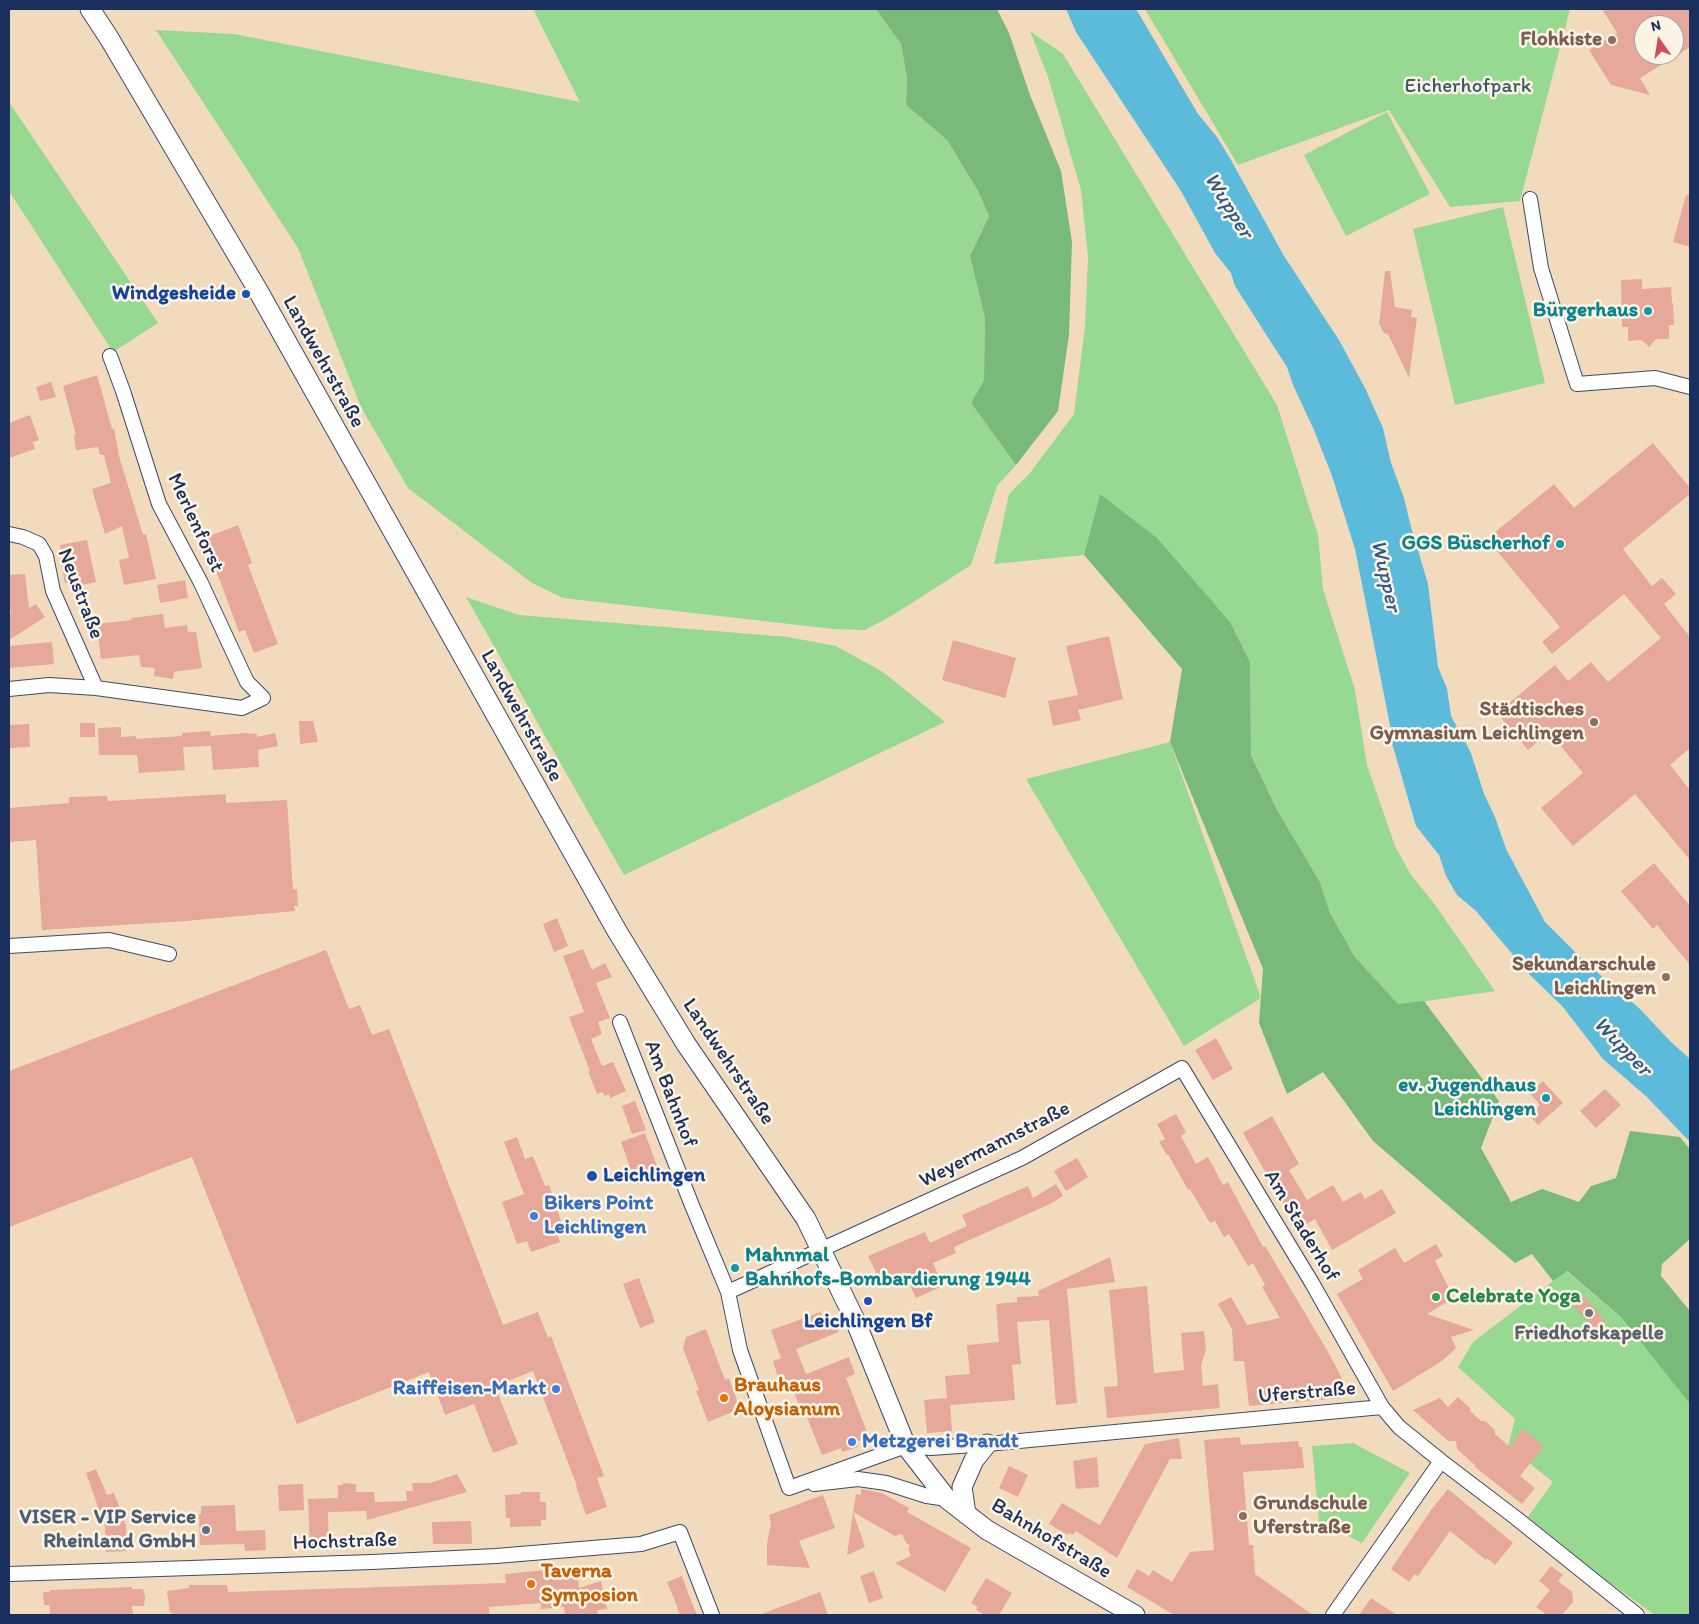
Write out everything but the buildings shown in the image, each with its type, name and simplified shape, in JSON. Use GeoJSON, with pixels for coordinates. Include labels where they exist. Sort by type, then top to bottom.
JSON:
{"type":"FeatureCollection","features":[{"type":"Feature","properties":{"kind":"main road","name":"Landwehrstraße"},"geometry":{"type":"LineString","coordinates":[[90,9],[256,287],[617,931],[686,1044],[806,1219],[855,1320],[906,1446]]}},
{"type":"Feature","properties":{"kind":"main road"},"geometry":{"type":"LineString","coordinates":[[966,1514],[962,1487],[974,1460],[987,1444]]}},
{"type":"Feature","properties":{"kind":"main road","name":"Bahnhofstraße"},"geometry":{"type":"LineString","coordinates":[[906,1446],[946,1499],[987,1530],[1135,1615]]}},
{"type":"Feature","properties":{"kind":"street"},"geometry":{"type":"LineString","coordinates":[[1530,199],[1541,268],[1577,384],[1655,378],[1690,387]]}},
{"type":"Feature","properties":{"kind":"street","name":"Merlenforst"},"geometry":{"type":"LineString","coordinates":[[96,688],[242,708],[263,698],[247,682],[201,583],[159,504],[110,356]]}},
{"type":"Feature","properties":{"kind":"street","name":"Neustraße"},"geometry":{"type":"LineString","coordinates":[[9,534],[23,536],[39,544],[46,556],[53,592],[96,688]]}},
{"type":"Feature","properties":{"kind":"street"},"geometry":{"type":"LineString","coordinates":[[9,689],[49,685],[96,688]]}},
{"type":"Feature","properties":{"kind":"street"},"geometry":{"type":"LineString","coordinates":[[9,946],[109,940],[169,954]]}},
{"type":"Feature","properties":{"kind":"street","name":"Am Bahnhof"},"geometry":{"type":"LineString","coordinates":[[620,1022],[728,1292],[740,1350],[789,1488]]}},
{"type":"Feature","properties":{"kind":"street","name":"Weyermannstraße"},"geometry":{"type":"LineString","coordinates":[[822,1250],[1022,1158],[1182,1068]]}},
{"type":"Feature","properties":{"kind":"street","name":"Am Staderhof"},"geometry":{"type":"LineString","coordinates":[[1182,1068],[1312,1283],[1382,1407]]}},
{"type":"Feature","properties":{"kind":"street"},"geometry":{"type":"LineString","coordinates":[[728,1292],[822,1250]]}},
{"type":"Feature","properties":{"kind":"street","name":"Uferstraße"},"geometry":{"type":"LineString","coordinates":[[906,1446],[931,1448],[987,1444],[1382,1407],[1399,1427],[1637,1615]]}},
{"type":"Feature","properties":{"kind":"street"},"geometry":{"type":"LineString","coordinates":[[789,1488],[906,1446]]}},
{"type":"Feature","properties":{"kind":"street"},"geometry":{"type":"LineString","coordinates":[[1333,1615],[1441,1461]]}},
{"type":"Feature","properties":{"kind":"street","name":"Bahnhofstraße"},"geometry":{"type":"LineString","coordinates":[[789,1488],[858,1479],[886,1483],[927,1496],[946,1499]]}},
{"type":"Feature","properties":{"kind":"street","name":"Hochstraße"},"geometry":{"type":"LineString","coordinates":[[9,1574],[496,1556],[641,1544],[680,1532],[712,1615]]}},
{"type":"Feature","properties":{"kind":"green space"},"geometry":{"type":"Polygon","coordinates":[[[533,9],[876,9],[901,44],[907,78],[906,105],[947,140],[978,191],[989,216],[970,256],[985,318],[984,380],[971,403],[1016,465],[997,486],[971,565],[893,615],[865,630],[833,629],[563,598],[532,583],[408,488],[361,407],[298,248],[156,30],[234,34],[580,102],[533,9]]]}},
{"type":"Feature","properties":{"kind":"green space"},"geometry":{"type":"Polygon","coordinates":[[[876,9],[997,9],[1009,33],[1030,95],[1061,171],[1072,242],[1069,335],[1058,411],[1016,465],[971,403],[984,380],[985,318],[970,256],[989,216],[978,191],[947,140],[906,105],[907,78],[901,44],[876,9]]]}},
{"type":"Feature","properties":{"kind":"green space","name":"Eicherhofpark"},"geometry":{"type":"Polygon","coordinates":[[[1145,9],[1570,9],[1520,201],[1450,207],[1389,110],[1238,165],[1145,9]]]}},
{"type":"Feature","properties":{"kind":"green space"},"geometry":{"type":"Polygon","coordinates":[[[1030,31],[1063,54],[1277,405],[1318,535],[1323,589],[1355,690],[1367,765],[1395,846],[1411,875],[1433,902],[1495,991],[1399,1005],[1355,957],[1330,913],[1320,882],[1277,810],[1251,755],[1250,662],[1230,622],[1100,495],[1084,555],[994,564],[1009,494],[1030,473],[1074,414],[1085,327],[1088,257],[1081,190],[1048,77],[1030,31]]]}},
{"type":"Feature","properties":{"kind":"green space"},"geometry":{"type":"Polygon","coordinates":[[[9,102],[158,323],[113,352],[9,191],[9,102]]]}},
{"type":"Feature","properties":{"kind":"green space"},"geometry":{"type":"Polygon","coordinates":[[[1387,112],[1430,194],[1346,236],[1304,155],[1387,112]]]}},
{"type":"Feature","properties":{"kind":"green space"},"geometry":{"type":"Polygon","coordinates":[[[1503,207],[1545,383],[1455,405],[1413,229],[1503,207]]]}},
{"type":"Feature","properties":{"kind":"green space"},"geometry":{"type":"Polygon","coordinates":[[[1100,494],[1157,538],[1230,622],[1250,662],[1251,755],[1277,810],[1320,882],[1330,913],[1355,957],[1398,1004],[1424,1001],[1499,1101],[1481,1148],[1511,1202],[1542,1189],[1579,1202],[1591,1186],[1616,1178],[1630,1131],[1680,1137],[1690,1149],[1690,1239],[1662,1264],[1661,1276],[1690,1311],[1690,1404],[1621,1317],[1567,1271],[1553,1281],[1532,1254],[1515,1263],[1373,1141],[1323,1072],[1287,1094],[1259,1023],[1263,969],[1170,742],[1182,669],[1084,555],[1100,494]]]}},
{"type":"Feature","properties":{"kind":"green space"},"geometry":{"type":"Polygon","coordinates":[[[466,597],[519,615],[788,637],[836,646],[883,672],[945,722],[624,875],[466,597]]]}},
{"type":"Feature","properties":{"kind":"green space"},"geometry":{"type":"Polygon","coordinates":[[[1170,742],[1261,998],[1184,1046],[1026,779],[1170,742]]]}},
{"type":"Feature","properties":{"kind":"green space"},"geometry":{"type":"Polygon","coordinates":[[[1566,1271],[1621,1317],[1690,1403],[1690,1615],[1655,1615],[1610,1583],[1528,1517],[1553,1482],[1508,1446],[1515,1419],[1458,1367],[1473,1342],[1566,1271]]]}},
{"type":"Feature","properties":{"kind":"green space"},"geometry":{"type":"Polygon","coordinates":[[[1353,1443],[1410,1473],[1362,1543],[1319,1522],[1312,1446],[1353,1443]]]}},
{"type":"Feature","properties":{"kind":"water","name":"Wupper"},"geometry":{"type":"Polygon","coordinates":[[[1066,9],[1136,9],[1198,114],[1217,137],[1231,160],[1284,256],[1339,340],[1365,388],[1383,428],[1391,463],[1404,498],[1428,584],[1438,667],[1447,689],[1451,716],[1471,753],[1484,794],[1495,817],[1506,849],[1545,922],[1585,962],[1640,1009],[1690,1059],[1690,1142],[1647,1097],[1603,1059],[1563,1007],[1530,975],[1476,911],[1457,895],[1446,876],[1439,855],[1416,826],[1392,743],[1355,549],[1332,476],[1314,430],[1293,385],[1287,367],[1235,286],[1231,273],[1215,253],[1181,191],[1076,32],[1066,9]]]}},
{"type":"Feature","properties":{"kind":"place","name":"Flohkiste"},"geometry":{"type":"Point","coordinates":[1612,40]}},
{"type":"Feature","properties":{"kind":"place","name":"Windgesheide"},"geometry":{"type":"Point","coordinates":[246,294]}},
{"type":"Feature","properties":{"kind":"place","name":"Bürgerhaus"},"geometry":{"type":"Point","coordinates":[1648,311]}},
{"type":"Feature","properties":{"kind":"place","name":"GGS Büscherhof"},"geometry":{"type":"Point","coordinates":[1560,544]}},
{"type":"Feature","properties":{"kind":"place","name":"Städtisches Gymnasium Leichlingen"},"geometry":{"type":"Point","coordinates":[1594,722]}},
{"type":"Feature","properties":{"kind":"place","name":"Sekundarschule Leichlingen"},"geometry":{"type":"Point","coordinates":[1666,977]}},
{"type":"Feature","properties":{"kind":"place","name":"ev. Jugendhaus Leichlingen"},"geometry":{"type":"Point","coordinates":[1546,1098]}},
{"type":"Feature","properties":{"kind":"place","name":"Leichlingen"},"geometry":{"type":"Point","coordinates":[592,1176]}},
{"type":"Feature","properties":{"kind":"place","name":"Bikers Point Leichlingen"},"geometry":{"type":"Point","coordinates":[534,1216]}},
{"type":"Feature","properties":{"kind":"place","name":"Mahnmal Bahnhofs-Bombardierung 1944"},"geometry":{"type":"Point","coordinates":[735,1268]}},
{"type":"Feature","properties":{"kind":"place","name":"Celebrate Yoga"},"geometry":{"type":"Point","coordinates":[1436,1297]}},
{"type":"Feature","properties":{"kind":"place","name":"Leichlingen Bf"},"geometry":{"type":"Point","coordinates":[868,1301]}},
{"type":"Feature","properties":{"kind":"place","name":"Friedhofskapelle"},"geometry":{"type":"Point","coordinates":[1589,1313]}},
{"type":"Feature","properties":{"kind":"place","name":"Raiffeisen-Markt"},"geometry":{"type":"Point","coordinates":[556,1389]}},
{"type":"Feature","properties":{"kind":"place","name":"Brauhaus Aloysianum"},"geometry":{"type":"Point","coordinates":[724,1398]}},
{"type":"Feature","properties":{"kind":"place","name":"Metzgerei Brandt"},"geometry":{"type":"Point","coordinates":[852,1442]}},
{"type":"Feature","properties":{"kind":"place","name":"Grundschule Uferstraße"},"geometry":{"type":"Point","coordinates":[1243,1516]}},
{"type":"Feature","properties":{"kind":"place","name":"VISER - VIP Service Rheinland GmbH"},"geometry":{"type":"Point","coordinates":[206,1530]}},
{"type":"Feature","properties":{"kind":"place","name":"Taverna Symposion"},"geometry":{"type":"Point","coordinates":[531,1584]}}]}
